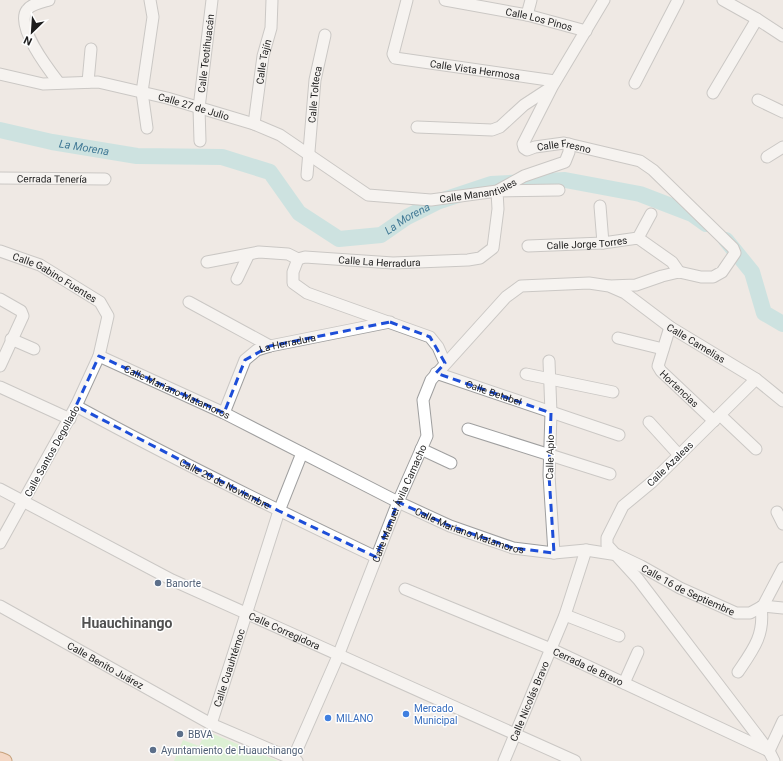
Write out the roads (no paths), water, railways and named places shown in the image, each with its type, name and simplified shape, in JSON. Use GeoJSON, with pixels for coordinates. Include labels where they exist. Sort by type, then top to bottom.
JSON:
{"type":"FeatureCollection","features":[{"type":"Feature","properties":{"kind":"main road"},"geometry":{"type":"LineString","coordinates":[[0,759],[5,761]]}},
{"type":"Feature","properties":{"kind":"street"},"geometry":{"type":"LineString","coordinates":[[49,0],[27,9],[24,16],[26,27],[38,54],[59,83]]}},
{"type":"Feature","properties":{"kind":"street"},"geometry":{"type":"LineString","coordinates":[[147,128],[142,92],[153,17],[150,0]]}},
{"type":"Feature","properties":{"kind":"street","name":"Calle Teotihuacán"},"geometry":{"type":"LineString","coordinates":[[200,140],[199,108],[212,0]]}},
{"type":"Feature","properties":{"kind":"street","name":"Calle Tajín"},"geometry":{"type":"LineString","coordinates":[[254,124],[263,56],[271,28],[272,0]]}},
{"type":"Feature","properties":{"kind":"street","name":"Calle Vista Hermosa"},"geometry":{"type":"LineString","coordinates":[[407,0],[393,54],[395,58],[553,84]]}},
{"type":"Feature","properties":{"kind":"street","name":"Calle Los Pinos"},"geometry":{"type":"LineString","coordinates":[[445,0],[467,2],[586,31]]}},
{"type":"Feature","properties":{"kind":"street"},"geometry":{"type":"LineString","coordinates":[[527,16],[531,0]]}},
{"type":"Feature","properties":{"kind":"street","name":"Calle Fresno"},"geometry":{"type":"LineString","coordinates":[[604,0],[553,84],[523,144],[524,148],[527,150],[535,147],[569,144],[640,161],[649,167],[733,248],[735,253],[722,272],[713,276],[701,277],[680,272]]}},
{"type":"Feature","properties":{"kind":"street"},"geometry":{"type":"LineString","coordinates":[[635,82],[678,0]]}},
{"type":"Feature","properties":{"kind":"street"},"geometry":{"type":"LineString","coordinates":[[723,0],[757,18],[783,36]]}},
{"type":"Feature","properties":{"kind":"street"},"geometry":{"type":"LineString","coordinates":[[712,93],[757,18]]}},
{"type":"Feature","properties":{"kind":"street","name":"Calle Tolteca"},"geometry":{"type":"LineString","coordinates":[[307,176],[315,80],[325,35]]}},
{"type":"Feature","properties":{"kind":"street"},"geometry":{"type":"LineString","coordinates":[[88,82],[91,49]]}},
{"type":"Feature","properties":{"kind":"street","name":"Calle 27 de Julio"},"geometry":{"type":"LineString","coordinates":[[0,74],[43,84],[88,82],[142,92],[254,124],[280,135],[368,195]]}},
{"type":"Feature","properties":{"kind":"street"},"geometry":{"type":"LineString","coordinates":[[417,128],[492,130],[500,127],[524,105],[553,84]]}},
{"type":"Feature","properties":{"kind":"street"},"geometry":{"type":"LineString","coordinates":[[758,100],[783,112]]}},
{"type":"Feature","properties":{"kind":"street","name":"Calle Manantiales"},"geometry":{"type":"LineString","coordinates":[[368,195],[431,200],[497,191],[524,176],[565,162],[569,152],[569,144]]}},
{"type":"Feature","properties":{"kind":"street"},"geometry":{"type":"LineString","coordinates":[[767,157],[783,147]]}},
{"type":"Feature","properties":{"kind":"street","name":"Cerrada Tenería"},"geometry":{"type":"LineString","coordinates":[[0,178],[105,179]]}},
{"type":"Feature","properties":{"kind":"street"},"geometry":{"type":"LineString","coordinates":[[497,191],[560,190]]}},
{"type":"Feature","properties":{"kind":"street","name":"Calle La Herradura"},"geometry":{"type":"LineString","coordinates":[[206,262],[248,256],[259,252],[288,254],[298,259],[305,257],[393,263],[480,258],[493,248],[498,209],[497,191]]}},
{"type":"Feature","properties":{"kind":"street"},"geometry":{"type":"LineString","coordinates":[[600,206],[603,243]]}},
{"type":"Feature","properties":{"kind":"street"},"geometry":{"type":"LineString","coordinates":[[638,238],[651,214]]}},
{"type":"Feature","properties":{"kind":"street","name":"Calle Jorge Torres"},"geometry":{"type":"LineString","coordinates":[[528,246],[603,243],[638,238],[672,262],[680,272]]}},
{"type":"Feature","properties":{"kind":"street","name":"Calle Gabino Fuentes"},"geometry":{"type":"LineString","coordinates":[[0,251],[40,265],[100,302],[108,316],[99,356]]}},
{"type":"Feature","properties":{"kind":"street"},"geometry":{"type":"LineString","coordinates":[[237,279],[248,256]]}},
{"type":"Feature","properties":{"kind":"street"},"geometry":{"type":"LineString","coordinates":[[298,259],[293,272],[294,283],[307,294],[430,337],[438,347],[445,363]]}},
{"type":"Feature","properties":{"kind":"street"},"geometry":{"type":"LineString","coordinates":[[609,286],[636,285],[662,276],[680,272]]}},
{"type":"Feature","properties":{"kind":"street","name":"Calle Manuel Ávila Camacho"},"geometry":{"type":"LineString","coordinates":[[294,760],[338,656],[398,502],[427,436],[424,400],[431,380],[506,298],[521,286],[589,283],[609,286]]}},
{"type":"Feature","properties":{"kind":"street","name":"Calle Camelias"},"geometry":{"type":"LineString","coordinates":[[609,286],[625,293],[670,327],[756,379],[783,401]]}},
{"type":"Feature","properties":{"kind":"street"},"geometry":{"type":"LineString","coordinates":[[0,299],[22,313],[23,316],[0,366]]}},
{"type":"Feature","properties":{"kind":"street"},"geometry":{"type":"LineString","coordinates":[[189,302],[270,346]]}},
{"type":"Feature","properties":{"kind":"street","name":"La Herradura"},"geometry":{"type":"LineString","coordinates":[[224,413],[245,360],[257,350],[270,346],[390,322]]}},
{"type":"Feature","properties":{"kind":"street","name":"Hortencias"},"geometry":{"type":"LineString","coordinates":[[670,327],[658,366],[660,371],[717,418]]}},
{"type":"Feature","properties":{"kind":"street"},"geometry":{"type":"LineString","coordinates":[[618,338],[663,349]]}},
{"type":"Feature","properties":{"kind":"street"},"geometry":{"type":"LineString","coordinates":[[12,339],[34,349]]}},
{"type":"Feature","properties":{"kind":"street","name":"Calle Santos Degollado"},"geometry":{"type":"LineString","coordinates":[[0,543],[70,419],[99,356]]}},
{"type":"Feature","properties":{"kind":"street","name":"Calle Mariano Matamoros"},"geometry":{"type":"LineString","coordinates":[[99,356],[224,413],[398,502],[450,526],[513,548],[554,553],[586,550],[618,556]]}},
{"type":"Feature","properties":{"kind":"street","name":"Calle Apio"},"geometry":{"type":"LineString","coordinates":[[549,360],[549,456],[554,553]]}},
{"type":"Feature","properties":{"kind":"street","name":"Calle Betabel"},"geometry":{"type":"LineString","coordinates":[[436,373],[550,413],[620,435]]}},
{"type":"Feature","properties":{"kind":"street"},"geometry":{"type":"LineString","coordinates":[[526,374],[549,380],[613,392]]}},
{"type":"Feature","properties":{"kind":"street","name":"Calle Azaleas"},"geometry":{"type":"LineString","coordinates":[[618,556],[607,545],[607,538],[623,506],[652,482],[756,379]]}},
{"type":"Feature","properties":{"kind":"street"},"geometry":{"type":"LineString","coordinates":[[0,387],[70,419]]}},
{"type":"Feature","properties":{"kind":"street","name":"Calle 20 de Noviembre"},"geometry":{"type":"LineString","coordinates":[[76,406],[144,443],[279,511],[376,557]]}},
{"type":"Feature","properties":{"kind":"street"},"geometry":{"type":"LineString","coordinates":[[717,418],[756,449]]}},
{"type":"Feature","properties":{"kind":"street"},"geometry":{"type":"LineString","coordinates":[[649,422],[678,455]]}},
{"type":"Feature","properties":{"kind":"street"},"geometry":{"type":"LineString","coordinates":[[468,429],[549,456],[610,474]]}},
{"type":"Feature","properties":{"kind":"street"},"geometry":{"type":"LineString","coordinates":[[421,449],[451,463]]}},
{"type":"Feature","properties":{"kind":"street","name":"Calle Cuauhtémoc"},"geometry":{"type":"LineString","coordinates":[[210,724],[279,511],[302,453]]}},
{"type":"Feature","properties":{"kind":"street","name":"Calle Corregidora"},"geometry":{"type":"LineString","coordinates":[[0,489],[172,580],[247,612],[338,656],[575,761]]}},
{"type":"Feature","properties":{"kind":"street"},"geometry":{"type":"LineString","coordinates":[[777,512],[783,524]]}},
{"type":"Feature","properties":{"kind":"street","name":"Calle Nicolás Bravo"},"geometry":{"type":"LineString","coordinates":[[504,761],[552,649],[565,615],[586,550]]}},
{"type":"Feature","properties":{"kind":"street"},"geometry":{"type":"LineString","coordinates":[[618,556],[771,756]]}},
{"type":"Feature","properties":{"kind":"street","name":"Calle 16 de Septiembre"},"geometry":{"type":"LineString","coordinates":[[618,556],[642,566],[680,588],[736,613],[750,613],[762,606]]}},
{"type":"Feature","properties":{"kind":"street"},"geometry":{"type":"LineString","coordinates":[[738,672],[757,644],[763,622],[762,606],[783,568]]}},
{"type":"Feature","properties":{"kind":"street","name":"Cerrada de Bravo"},"geometry":{"type":"LineString","coordinates":[[405,589],[552,649],[771,756]]}},
{"type":"Feature","properties":{"kind":"street","name":"Calle Benito Juárez"},"geometry":{"type":"LineString","coordinates":[[0,606],[210,724],[294,760]]}},
{"type":"Feature","properties":{"kind":"street"},"geometry":{"type":"LineString","coordinates":[[762,606],[783,608]]}},
{"type":"Feature","properties":{"kind":"street"},"geometry":{"type":"LineString","coordinates":[[565,615],[619,636]]}},
{"type":"Feature","properties":{"kind":"street"},"geometry":{"type":"LineString","coordinates":[[624,683],[638,652]]}},
{"type":"Feature","properties":{"kind":"street"},"geometry":{"type":"LineString","coordinates":[[771,756],[783,721]]}},
{"type":"Feature","properties":{"kind":"waterway","name":"La Morena"},"geometry":{"type":"LineString","coordinates":[[0,130],[52,142],[137,156],[222,157],[270,172],[299,213],[339,239],[381,235],[407,217],[437,202],[491,184],[565,180],[640,194],[692,214],[706,224]]}},
{"type":"Feature","properties":{"kind":"waterway","name":"La Morena"},"geometry":{"type":"LineString","coordinates":[[726,240],[752,272],[764,313],[783,324]]}},
{"type":"Feature","properties":{"kind":"place","name":"Banorte"},"geometry":{"type":"Point","coordinates":[158,583]}},
{"type":"Feature","properties":{"kind":"place","name":"Mercado Municipal"},"geometry":{"type":"Point","coordinates":[406,714]}},
{"type":"Feature","properties":{"kind":"place","name":"MILANO"},"geometry":{"type":"Point","coordinates":[328,718]}},
{"type":"Feature","properties":{"kind":"place","name":"BBVA"},"geometry":{"type":"Point","coordinates":[180,734]}},
{"type":"Feature","properties":{"kind":"place","name":"Ayuntamiento de Huauchinango"},"geometry":{"type":"Point","coordinates":[153,750]}},
{"type":"Feature","properties":{"kind":"district","name":"Huauchinango"},"geometry":{"type":"Point","coordinates":[127,623]}}]}
